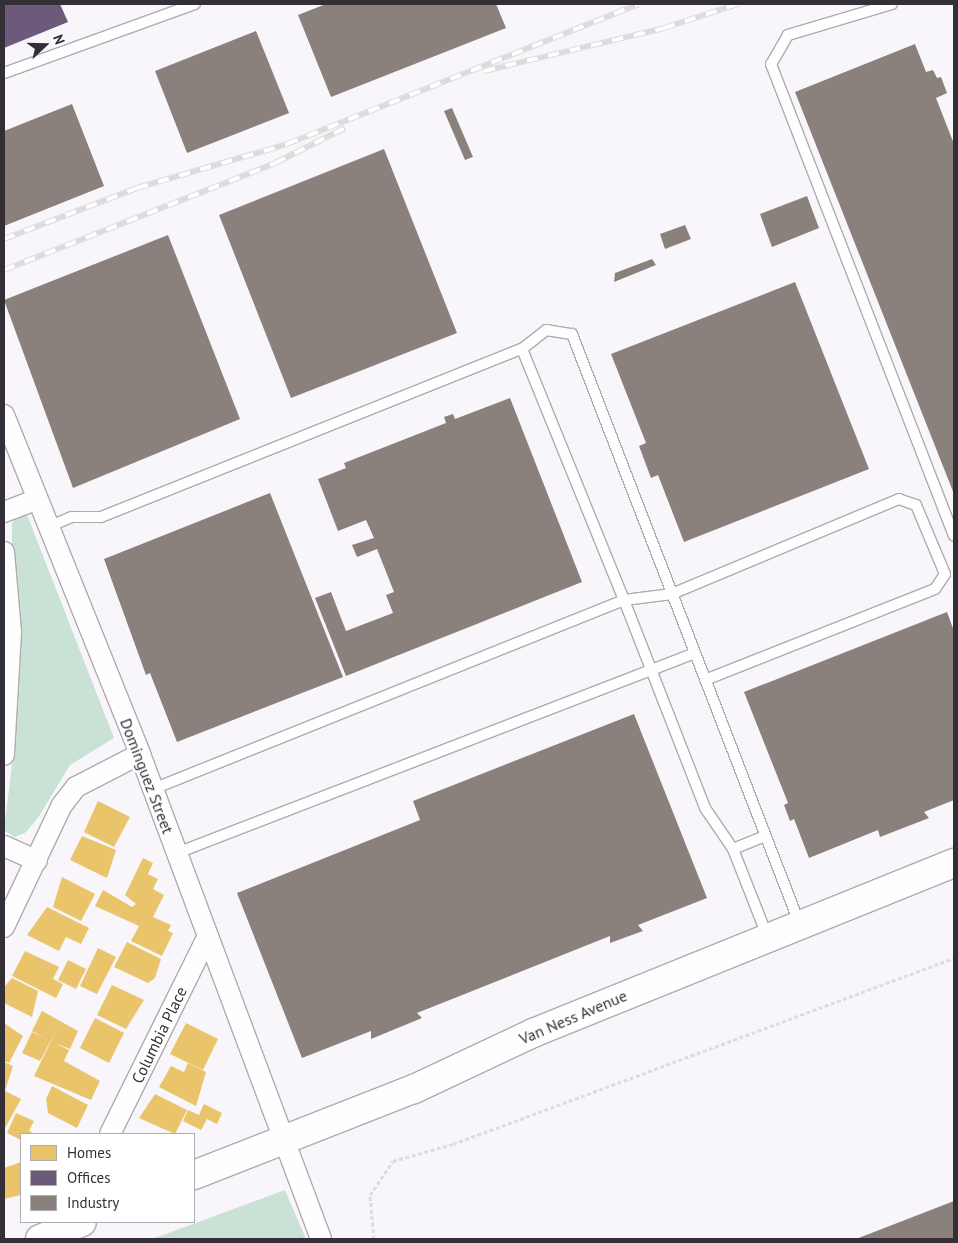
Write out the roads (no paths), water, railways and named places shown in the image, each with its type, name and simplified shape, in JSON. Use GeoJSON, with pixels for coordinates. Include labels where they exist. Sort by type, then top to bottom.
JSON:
{"type":"FeatureCollection","features":[{"type":"Feature","properties":{"kind":"main road","name":"Van Ness Avenue"},"geometry":{"type":"LineString","coordinates":[[195,1175],[954,863]]}},
{"type":"Feature","properties":{"kind":"street","name":"Dominguez Street"},"geometry":{"type":"LineString","coordinates":[[4,415],[36,500],[140,754],[286,1138],[321,1239]]}},
{"type":"Feature","properties":{"kind":"street"},"geometry":{"type":"LineString","coordinates":[[4,512],[36,500]]}},
{"type":"Feature","properties":{"kind":"street"},"geometry":{"type":"LineString","coordinates":[[4,552],[11,632],[4,755]]}},
{"type":"Feature","properties":{"kind":"street"},"geometry":{"type":"LineString","coordinates":[[4,927],[62,805],[76,787],[140,754]]}},
{"type":"Feature","properties":{"kind":"street"},"geometry":{"type":"LineString","coordinates":[[4,846],[37,861]]}},
{"type":"Feature","properties":{"kind":"street","name":"Columbia Place"},"geometry":{"type":"LineString","coordinates":[[110,1133],[208,936]]}},
{"type":"Feature","properties":{"kind":"lane"},"geometry":{"type":"LineString","coordinates":[[4,73],[195,4]]}},
{"type":"Feature","properties":{"kind":"lane"},"geometry":{"type":"LineString","coordinates":[[892,4],[788,35],[771,64],[954,536]]}},
{"type":"Feature","properties":{"kind":"lane"},"geometry":{"type":"LineString","coordinates":[[48,527],[72,517],[101,517],[522,349],[546,330],[572,334],[800,925]]}},
{"type":"Feature","properties":{"kind":"lane"},"geometry":{"type":"LineString","coordinates":[[522,349],[624,600],[705,808],[733,849],[768,938]]}},
{"type":"Feature","properties":{"kind":"lane"},"geometry":{"type":"LineString","coordinates":[[153,789],[624,600],[672,594],[899,499],[916,505],[945,574],[935,589],[705,680]]}},
{"type":"Feature","properties":{"kind":"lane"},"geometry":{"type":"LineString","coordinates":[[177,853],[651,669],[695,654]]}},
{"type":"Feature","properties":{"kind":"lane"},"geometry":{"type":"LineString","coordinates":[[733,849],[765,836]]}},
{"type":"Feature","properties":{"kind":"railway"},"geometry":{"type":"LineString","coordinates":[[4,239],[137,188],[287,144],[638,4]]}},
{"type":"Feature","properties":{"kind":"railway"},"geometry":{"type":"LineString","coordinates":[[484,71],[664,28],[738,4]]}},
{"type":"Feature","properties":{"kind":"railway"},"geometry":{"type":"LineString","coordinates":[[4,270],[275,163],[345,128]]}}]}
